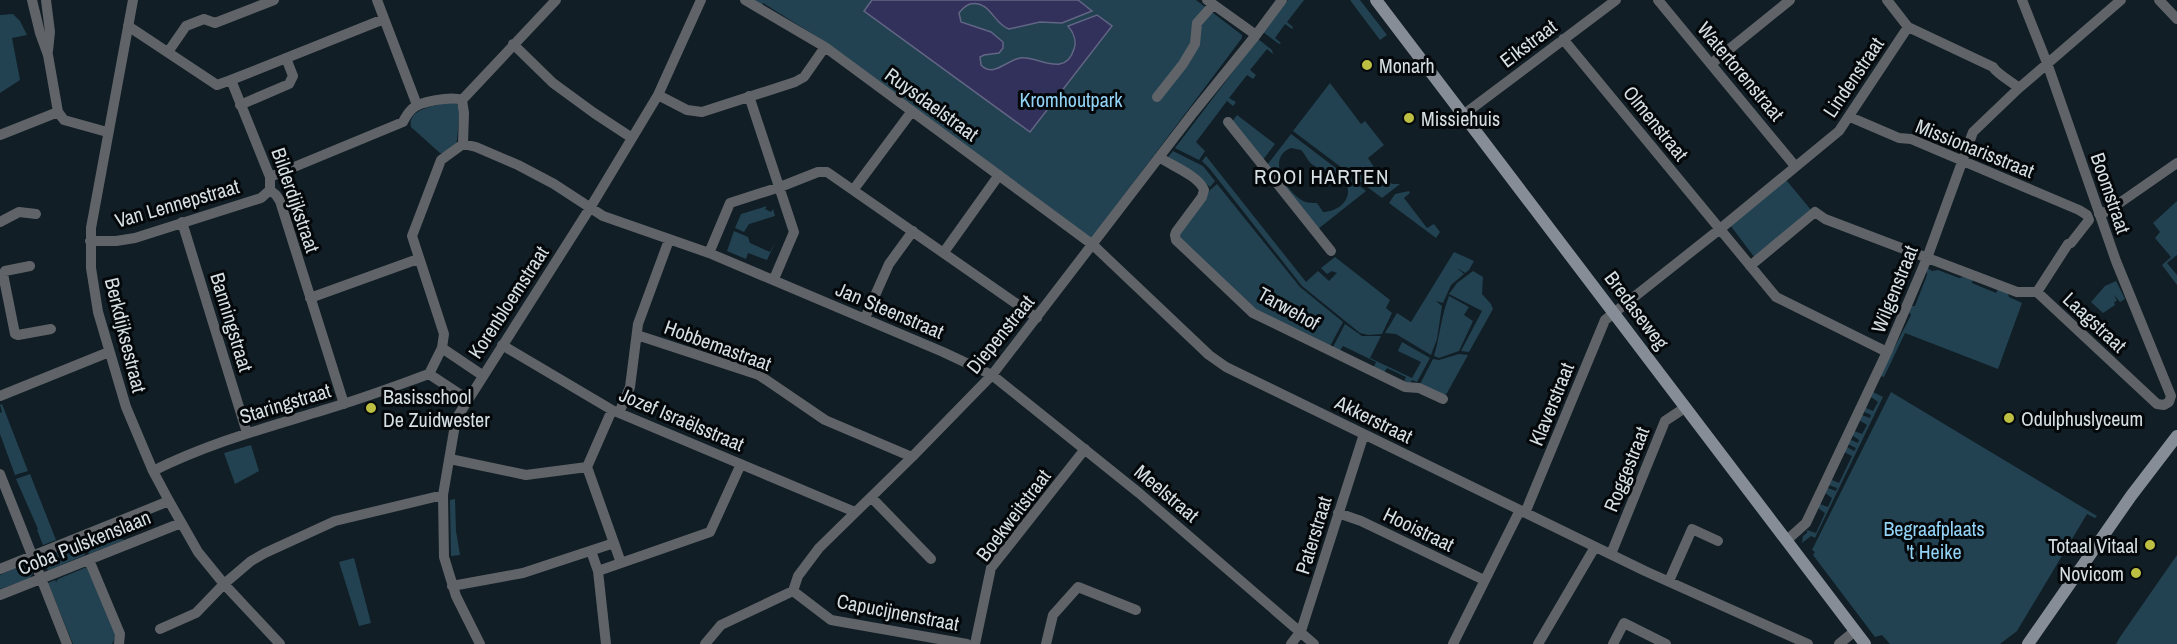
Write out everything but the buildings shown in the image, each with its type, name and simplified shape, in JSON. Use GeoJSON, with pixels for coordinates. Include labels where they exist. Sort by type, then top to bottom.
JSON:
{"type":"FeatureCollection","features":[{"type":"Feature","properties":{"kind":"street"},"geometry":{"type":"LineString","coordinates":[[32,0],[48,55],[58,112],[64,120],[107,132]]}},
{"type":"Feature","properties":{"kind":"street"},"geometry":{"type":"LineString","coordinates":[[46,0],[50,32],[48,55]]}},
{"type":"Feature","properties":{"kind":"street","name":"Berkdijksestraat"},"geometry":{"type":"LineString","coordinates":[[133,0],[107,132],[90,241],[91,268],[98,312],[126,407],[153,471],[181,523],[198,552],[224,584],[280,644]]}},
{"type":"Feature","properties":{"kind":"street"},"geometry":{"type":"LineString","coordinates":[[168,52],[186,26],[204,19],[215,23],[274,0]]}},
{"type":"Feature","properties":{"kind":"street"},"geometry":{"type":"LineString","coordinates":[[377,0],[417,105]]}},
{"type":"Feature","properties":{"kind":"street"},"geometry":{"type":"LineString","coordinates":[[462,100],[556,0]]}},
{"type":"Feature","properties":{"kind":"street","name":"Korenbloemstraat"},"geometry":{"type":"LineString","coordinates":[[480,644],[452,586],[444,557],[443,495],[456,418],[590,208],[658,95],[701,0]]}},
{"type":"Feature","properties":{"kind":"street","name":"Ruysdaelstraat"},"geometry":{"type":"LineString","coordinates":[[745,0],[825,47],[1093,245]]}},
{"type":"Feature","properties":{"kind":"street","name":"Diepenstraat"},"geometry":{"type":"LineString","coordinates":[[793,591],[798,576],[819,548],[992,375],[1282,0]]}},
{"type":"Feature","properties":{"kind":"street","name":"Bredaseweg"},"geometry":{"type":"LineString","coordinates":[[1376,0],[1865,644]]}},
{"type":"Feature","properties":{"kind":"street","name":"Eikstraat"},"geometry":{"type":"LineString","coordinates":[[1463,115],[1616,0]]}},
{"type":"Feature","properties":{"kind":"street","name":"Watertorenstraat"},"geometry":{"type":"LineString","coordinates":[[1658,0],[1795,166]]}},
{"type":"Feature","properties":{"kind":"street"},"geometry":{"type":"LineString","coordinates":[[1712,64],[1790,0]]}},
{"type":"Feature","properties":{"kind":"street"},"geometry":{"type":"LineString","coordinates":[[1887,0],[1908,27],[1993,67],[1995,71],[2004,75],[2019,88]]}},
{"type":"Feature","properties":{"kind":"street","name":"Boomstraat"},"geometry":{"type":"LineString","coordinates":[[2022,0],[2047,63],[2098,213],[2171,396]]}},
{"type":"Feature","properties":{"kind":"street","name":"Wilgenstraat"},"geometry":{"type":"LineString","coordinates":[[1786,540],[1806,524],[1887,352],[1927,258],[1973,132],[2047,63],[2121,0]]}},
{"type":"Feature","properties":{"kind":"street"},"geometry":{"type":"LineString","coordinates":[[2158,0],[2177,19]]}},
{"type":"Feature","properties":{"kind":"street"},"geometry":{"type":"LineString","coordinates":[[1157,97],[1183,64],[1195,44],[1197,23],[1210,2],[1256,35]]}},
{"type":"Feature","properties":{"kind":"street"},"geometry":{"type":"LineString","coordinates":[[128,26],[217,85],[384,19]]}},
{"type":"Feature","properties":{"kind":"street","name":"Lindenstraat"},"geometry":{"type":"LineString","coordinates":[[1720,230],[1839,131],[1908,27]]}},
{"type":"Feature","properties":{"kind":"street","name":"Olmenstraat"},"geometry":{"type":"LineString","coordinates":[[1563,39],[1775,296],[1887,352]]}},
{"type":"Feature","properties":{"kind":"street"},"geometry":{"type":"LineString","coordinates":[[513,44],[554,83],[632,138]]}},
{"type":"Feature","properties":{"kind":"street"},"geometry":{"type":"LineString","coordinates":[[658,95],[687,110],[702,112],[795,82],[804,77],[825,47]]}},
{"type":"Feature","properties":{"kind":"street"},"geometry":{"type":"LineString","coordinates":[[240,105],[289,84],[293,76],[286,58]]}},
{"type":"Feature","properties":{"kind":"street","name":"Bilderdijkstraat"},"geometry":{"type":"LineString","coordinates":[[231,80],[270,177],[270,190],[280,201],[344,404]]}},
{"type":"Feature","properties":{"kind":"street"},"geometry":{"type":"LineString","coordinates":[[749,96],[794,232],[774,279]]}},
{"type":"Feature","properties":{"kind":"street"},"geometry":{"type":"LineString","coordinates":[[270,177],[403,122],[411,109],[417,105],[455,97],[462,100]]}},
{"type":"Feature","properties":{"kind":"street"},"geometry":{"type":"LineString","coordinates":[[462,100],[463,144],[441,160],[412,236],[444,334],[442,348],[429,374],[467,399]]}},
{"type":"Feature","properties":{"kind":"street"},"geometry":{"type":"LineString","coordinates":[[854,189],[912,111]]}},
{"type":"Feature","properties":{"kind":"street"},"geometry":{"type":"LineString","coordinates":[[0,135],[58,112]]}},
{"type":"Feature","properties":{"kind":"street","name":"Missionarisstraat"},"geometry":{"type":"LineString","coordinates":[[1850,117],[1899,138],[1911,139],[1963,160],[2087,215]]}},
{"type":"Feature","properties":{"kind":"street"},"geometry":{"type":"LineString","coordinates":[[1228,122],[1330,251]]}},
{"type":"Feature","properties":{"kind":"street","name":"Jan Steenstraat"},"geometry":{"type":"LineString","coordinates":[[463,144],[476,147],[518,165],[554,184],[603,216],[709,253],[774,279],[992,375]]}},
{"type":"Feature","properties":{"kind":"street","name":"Tarwehof"},"geometry":{"type":"LineString","coordinates":[[1159,157],[1191,174],[1202,184],[1204,190],[1202,197],[1176,232],[1176,240],[1253,313],[1405,387],[1417,387],[1443,399]]}},
{"type":"Feature","properties":{"kind":"street"},"geometry":{"type":"LineString","coordinates":[[2087,215],[2108,211],[2177,163]]}},
{"type":"Feature","properties":{"kind":"street"},"geometry":{"type":"LineString","coordinates":[[709,253],[730,203],[818,172],[827,172],[1037,318]]}},
{"type":"Feature","properties":{"kind":"street"},"geometry":{"type":"LineString","coordinates":[[944,252],[999,175]]}},
{"type":"Feature","properties":{"kind":"street","name":"Van Lennepstraat"},"geometry":{"type":"LineString","coordinates":[[90,241],[135,238],[261,198],[270,190]]}},
{"type":"Feature","properties":{"kind":"street"},"geometry":{"type":"LineString","coordinates":[[0,222],[19,212],[36,214]]}},
{"type":"Feature","properties":{"kind":"street"},"geometry":{"type":"LineString","coordinates":[[1750,266],[1815,212],[1825,219],[2017,292],[2037,292]]}},
{"type":"Feature","properties":{"kind":"street","name":"Laagstraat"},"geometry":{"type":"LineString","coordinates":[[2087,215],[2089,220],[2068,244],[2037,292],[2157,404],[2162,406],[2166,404],[2171,396]]}},
{"type":"Feature","properties":{"kind":"street","name":"Banningstraat"},"geometry":{"type":"LineString","coordinates":[[182,222],[247,433]]}},
{"type":"Feature","properties":{"kind":"street","name":"Klaverstraat"},"geometry":{"type":"LineString","coordinates":[[1453,644],[1484,580],[1523,511],[1605,320],[1720,230]]}},
{"type":"Feature","properties":{"kind":"street"},"geometry":{"type":"LineString","coordinates":[[865,318],[889,264],[913,231]]}},
{"type":"Feature","properties":{"kind":"street"},"geometry":{"type":"LineString","coordinates":[[621,563],[587,467],[615,411],[630,387],[638,324],[669,240]]}},
{"type":"Feature","properties":{"kind":"street","name":"Akkerstraat"},"geometry":{"type":"LineString","coordinates":[[1093,245],[1209,355],[1226,367],[1595,547],[1808,644]]}},
{"type":"Feature","properties":{"kind":"street"},"geometry":{"type":"LineString","coordinates":[[310,298],[418,259]]}},
{"type":"Feature","properties":{"kind":"street"},"geometry":{"type":"LineString","coordinates":[[30,266],[6,271],[3,274],[4,307],[15,334],[51,329]]}},
{"type":"Feature","properties":{"kind":"street","name":"Hobbemastraat"},"geometry":{"type":"LineString","coordinates":[[637,335],[759,375],[825,420],[912,457]]}},
{"type":"Feature","properties":{"kind":"street","name":"Jozef Israëlsstraat"},"geometry":{"type":"LineString","coordinates":[[502,345],[615,411],[855,512]]}},
{"type":"Feature","properties":{"kind":"street"},"geometry":{"type":"LineString","coordinates":[[442,348],[482,375]]}},
{"type":"Feature","properties":{"kind":"street"},"geometry":{"type":"LineString","coordinates":[[0,396],[109,352]]}},
{"type":"Feature","properties":{"kind":"street","name":"Staringstraat"},"geometry":{"type":"LineString","coordinates":[[153,471],[190,453],[344,404],[429,374]]}},
{"type":"Feature","properties":{"kind":"street","name":"Meelstraat"},"geometry":{"type":"LineString","coordinates":[[992,375],[1139,493],[1314,644]]}},
{"type":"Feature","properties":{"kind":"street","name":"Roggestraat"},"geometry":{"type":"LineString","coordinates":[[1611,554],[1665,421],[1686,407]]}},
{"type":"Feature","properties":{"kind":"street","name":"Paterstraat"},"geometry":{"type":"LineString","coordinates":[[1291,644],[1300,631],[1364,434]]}},
{"type":"Feature","properties":{"kind":"street"},"geometry":{"type":"LineString","coordinates":[[2028,644],[2131,496],[2177,436]]}},
{"type":"Feature","properties":{"kind":"street","name":"Boekweitstraat"},"geometry":{"type":"LineString","coordinates":[[975,644],[991,568],[1085,449]]}},
{"type":"Feature","properties":{"kind":"street"},"geometry":{"type":"LineString","coordinates":[[450,459],[526,476],[587,467]]}},
{"type":"Feature","properties":{"kind":"street"},"geometry":{"type":"LineString","coordinates":[[598,572],[710,532],[741,464]]}},
{"type":"Feature","properties":{"kind":"street"},"geometry":{"type":"LineString","coordinates":[[1,479],[43,579],[67,644]]}},
{"type":"Feature","properties":{"kind":"street"},"geometry":{"type":"LineString","coordinates":[[160,629],[196,613],[224,584],[251,561],[265,553],[335,520],[443,495]]}},
{"type":"Feature","properties":{"kind":"street"},"geometry":{"type":"LineString","coordinates":[[871,497],[931,559]]}},
{"type":"Feature","properties":{"kind":"street","name":"Coba Pulskenslaan"},"geometry":{"type":"LineString","coordinates":[[0,569],[169,501]]}},
{"type":"Feature","properties":{"kind":"street","name":"Hooistraat"},"geometry":{"type":"LineString","coordinates":[[1338,513],[1361,521],[1484,580]]}},
{"type":"Feature","properties":{"kind":"street","name":"Coba Pulskenslaan"},"geometry":{"type":"LineString","coordinates":[[0,595],[181,523]]}},
{"type":"Feature","properties":{"kind":"street"},"geometry":{"type":"LineString","coordinates":[[1669,581],[1692,529],[1718,541]]}},
{"type":"Feature","properties":{"kind":"street"},"geometry":{"type":"LineString","coordinates":[[452,586],[523,573],[614,543]]}},
{"type":"Feature","properties":{"kind":"street"},"geometry":{"type":"LineString","coordinates":[[1538,644],[1595,547]]}},
{"type":"Feature","properties":{"kind":"street"},"geometry":{"type":"LineString","coordinates":[[591,551],[598,572],[606,644]]}},
{"type":"Feature","properties":{"kind":"street"},"geometry":{"type":"LineString","coordinates":[[89,560],[120,634],[119,644]]}},
{"type":"Feature","properties":{"kind":"street"},"geometry":{"type":"LineString","coordinates":[[1046,644],[1053,615],[1078,587],[1136,610]]}},
{"type":"Feature","properties":{"kind":"street"},"geometry":{"type":"LineString","coordinates":[[705,644],[722,625],[793,591]]}},
{"type":"Feature","properties":{"kind":"street","name":"Capucijnenstraat"},"geometry":{"type":"LineString","coordinates":[[793,591],[831,620],[967,644]]}},
{"type":"Feature","properties":{"kind":"street"},"geometry":{"type":"LineString","coordinates":[[1613,644],[1624,623],[1666,644]]}},
{"type":"Feature","properties":{"kind":"street"},"geometry":{"type":"LineString","coordinates":[[1839,644],[1855,631]]}},
{"type":"Feature","properties":{"kind":"green space","name":"Kromhoutpark"},"geometry":{"type":"Polygon","coordinates":[[[755,0],[1196,0],[1242,35],[1242,38],[1091,239],[822,40],[763,3],[761,6],[755,0]]]}},
{"type":"Feature","properties":{"kind":"green space"},"geometry":{"type":"Polygon","coordinates":[[[1288,0],[1304,0],[1287,22],[1293,27],[1292,29],[1285,24],[1275,38],[1281,43],[1279,44],[1263,32],[1288,0]]]}},
{"type":"Feature","properties":{"kind":"green space"},"geometry":{"type":"Polygon","coordinates":[[[1350,0],[1360,0],[1387,35],[1380,40],[1350,0]]]}},
{"type":"Feature","properties":{"kind":"green space"},"geometry":{"type":"Polygon","coordinates":[[[13,14],[20,21],[27,35],[12,38],[20,80],[0,93],[0,15],[13,14]]]}},
{"type":"Feature","properties":{"kind":"green space"},"geometry":{"type":"Polygon","coordinates":[[[1258,39],[1272,50],[1273,54],[1267,49],[1250,70],[1256,75],[1253,79],[1247,75],[1229,98],[1236,102],[1233,106],[1227,101],[1196,142],[1205,151],[1199,160],[1175,148],[1258,39]]]}},
{"type":"Feature","properties":{"kind":"green space"},"geometry":{"type":"Polygon","coordinates":[[[1330,83],[1361,124],[1365,121],[1384,145],[1368,158],[1383,180],[1400,184],[1382,198],[1293,131],[1330,83]]]}},
{"type":"Feature","properties":{"kind":"green space"},"geometry":{"type":"Polygon","coordinates":[[[450,102],[457,104],[460,108],[457,140],[443,153],[440,153],[411,127],[411,121],[413,116],[424,109],[450,102]]]}},
{"type":"Feature","properties":{"kind":"green space"},"geometry":{"type":"Polygon","coordinates":[[[1237,115],[1275,144],[1262,161],[1232,122],[1237,115]]]}},
{"type":"Feature","properties":{"kind":"green space"},"geometry":{"type":"Polygon","coordinates":[[[1291,134],[1366,191],[1318,229],[1267,165],[1291,134]],[[1291,148],[1283,153],[1280,159],[1279,167],[1285,183],[1297,197],[1305,202],[1317,203],[1323,212],[1340,206],[1347,198],[1348,192],[1344,180],[1337,174],[1313,165],[1301,150],[1291,148]]]}},
{"type":"Feature","properties":{"kind":"green space"},"geometry":{"type":"Polygon","coordinates":[[[1173,151],[1203,166],[1215,181],[1210,187],[1189,170],[1167,158],[1173,151]]]}},
{"type":"Feature","properties":{"kind":"green space"},"geometry":{"type":"Polygon","coordinates":[[[1206,156],[1306,282],[1318,271],[1329,281],[1337,273],[1332,271],[1327,274],[1321,268],[1335,257],[1390,300],[1386,308],[1392,313],[1382,334],[1360,333],[1302,286],[1202,161],[1206,156]]]}},
{"type":"Feature","properties":{"kind":"green space"},"geometry":{"type":"Polygon","coordinates":[[[1784,180],[1811,210],[1755,258],[1730,225],[1784,180]]]}},
{"type":"Feature","properties":{"kind":"green space"},"geometry":{"type":"Polygon","coordinates":[[[1217,184],[1300,287],[1343,322],[1329,348],[1254,308],[1180,238],[1179,234],[1210,190],[1217,184]]]}},
{"type":"Feature","properties":{"kind":"green space"},"geometry":{"type":"Polygon","coordinates":[[[1409,191],[1410,193],[1404,198],[1427,228],[1434,224],[1440,232],[1436,238],[1389,203],[1395,194],[1409,191]]]}},
{"type":"Feature","properties":{"kind":"green space"},"geometry":{"type":"Polygon","coordinates":[[[2177,201],[2177,255],[2167,263],[2177,275],[2177,285],[2162,265],[2171,257],[2155,238],[2160,232],[2153,223],[2177,201]]]}},
{"type":"Feature","properties":{"kind":"green space"},"geometry":{"type":"Polygon","coordinates":[[[767,206],[765,209],[771,212],[773,209],[775,216],[749,224],[744,232],[735,228],[741,214],[767,206]]]}},
{"type":"Feature","properties":{"kind":"green space"},"geometry":{"type":"Polygon","coordinates":[[[734,231],[748,237],[750,243],[770,252],[776,241],[767,260],[748,253],[746,259],[727,251],[734,231]]]}},
{"type":"Feature","properties":{"kind":"green space"},"geometry":{"type":"Polygon","coordinates":[[[1454,252],[1474,261],[1465,273],[1457,268],[1464,274],[1451,285],[1443,303],[1436,301],[1442,306],[1437,339],[1431,355],[1396,334],[1385,333],[1397,313],[1411,322],[1454,252]]]}},
{"type":"Feature","properties":{"kind":"green space"},"geometry":{"type":"Polygon","coordinates":[[[1926,267],[1932,271],[1938,270],[1959,278],[1973,279],[1972,283],[1996,293],[1998,289],[2006,289],[2009,297],[2022,303],[1998,369],[1905,333],[1884,377],[1880,376],[1911,315],[1909,312],[1911,306],[1915,306],[1927,275],[1926,267]]]}},
{"type":"Feature","properties":{"kind":"green space"},"geometry":{"type":"Polygon","coordinates":[[[1473,271],[1483,277],[1482,294],[1493,309],[1469,352],[1461,351],[1482,311],[1449,294],[1457,283],[1473,271]]]}},
{"type":"Feature","properties":{"kind":"green space"},"geometry":{"type":"Polygon","coordinates":[[[2116,281],[2125,299],[2120,302],[2114,295],[2117,301],[2114,302],[2115,305],[2103,313],[2091,302],[2105,286],[2116,281]]]}},
{"type":"Feature","properties":{"kind":"green space"},"geometry":{"type":"Polygon","coordinates":[[[1449,296],[1469,307],[1464,315],[1473,321],[1459,351],[1439,358],[1434,356],[1449,296]]]}},
{"type":"Feature","properties":{"kind":"green space"},"geometry":{"type":"Polygon","coordinates":[[[1345,324],[1362,336],[1381,336],[1370,358],[1412,378],[1421,362],[1398,351],[1402,342],[1430,358],[1417,382],[1412,380],[1410,384],[1403,384],[1406,377],[1387,368],[1383,374],[1373,369],[1376,362],[1343,346],[1339,352],[1332,349],[1345,324]]]}},
{"type":"Feature","properties":{"kind":"green space"},"geometry":{"type":"Polygon","coordinates":[[[1459,354],[1468,355],[1445,395],[1420,384],[1433,359],[1439,360],[1459,354]]]}},
{"type":"Feature","properties":{"kind":"green space"},"geometry":{"type":"Polygon","coordinates":[[[1873,392],[1883,397],[1815,538],[1811,536],[1802,543],[1807,530],[1816,533],[1825,513],[1818,508],[1820,504],[1828,507],[1832,498],[1825,493],[1828,488],[1836,491],[1837,488],[1829,485],[1832,480],[1839,483],[1852,456],[1844,452],[1847,447],[1854,451],[1856,448],[1848,444],[1851,440],[1858,443],[1859,440],[1852,435],[1854,431],[1862,434],[1867,425],[1859,420],[1862,415],[1870,418],[1871,415],[1864,412],[1866,408],[1873,411],[1878,402],[1871,397],[1873,392]]]}},
{"type":"Feature","properties":{"kind":"green space","name":"Begraafplaats 't Heike"},"geometry":{"type":"Polygon","coordinates":[[[1891,392],[2097,516],[2095,518],[2087,514],[2017,631],[2000,644],[1890,644],[1882,635],[1875,637],[1813,555],[1815,552],[1812,550],[1891,392]]]}},
{"type":"Feature","properties":{"kind":"green space"},"geometry":{"type":"Polygon","coordinates":[[[2,404],[28,471],[15,475],[0,434],[0,413],[2,412],[0,405],[2,404]]]}},
{"type":"Feature","properties":{"kind":"green space"},"geometry":{"type":"Polygon","coordinates":[[[251,445],[259,471],[235,484],[224,453],[251,445]]]}},
{"type":"Feature","properties":{"kind":"green space"},"geometry":{"type":"Polygon","coordinates":[[[30,474],[56,540],[43,545],[16,479],[30,474]]]}},
{"type":"Feature","properties":{"kind":"green space"},"geometry":{"type":"Polygon","coordinates":[[[455,499],[456,531],[460,555],[451,556],[450,500],[455,499]]]}},
{"type":"Feature","properties":{"kind":"green space"},"geometry":{"type":"Polygon","coordinates":[[[120,527],[116,536],[124,540],[89,554],[84,542],[120,527]]]}},
{"type":"Feature","properties":{"kind":"green space"},"geometry":{"type":"Polygon","coordinates":[[[81,543],[85,555],[49,570],[44,568],[42,562],[45,556],[81,543]]]}},
{"type":"Feature","properties":{"kind":"green space"},"geometry":{"type":"Polygon","coordinates":[[[2177,555],[2177,644],[2116,644],[2120,637],[2177,555]]]}},
{"type":"Feature","properties":{"kind":"green space"},"geometry":{"type":"Polygon","coordinates":[[[354,558],[371,623],[359,626],[339,562],[354,558]]]}},
{"type":"Feature","properties":{"kind":"green space"},"geometry":{"type":"Polygon","coordinates":[[[24,564],[31,566],[34,571],[30,578],[0,589],[0,575],[24,564]]]}},
{"type":"Feature","properties":{"kind":"green space"},"geometry":{"type":"Polygon","coordinates":[[[87,567],[115,634],[112,644],[73,644],[48,583],[55,580],[56,582],[58,579],[87,567]]]}},
{"type":"Feature","properties":{"kind":"shaded area"},"geometry":{"type":"Polygon","coordinates":[[[872,0],[1078,0],[1092,11],[1062,23],[1040,22],[1009,29],[983,6],[970,4],[959,13],[961,22],[991,32],[1003,42],[1003,48],[999,53],[980,57],[981,65],[990,70],[1020,58],[1050,64],[1064,63],[1070,58],[1075,46],[1074,37],[1068,26],[1097,15],[1112,26],[1030,132],[864,11],[872,0]]]}},
{"type":"Feature","properties":{"kind":"place","name":"Monarh"},"geometry":{"type":"Point","coordinates":[1367,65]}},
{"type":"Feature","properties":{"kind":"place","name":"Missiehuis"},"geometry":{"type":"Point","coordinates":[1409,118]}},
{"type":"Feature","properties":{"kind":"place","name":"Basisschool De Zuidwester"},"geometry":{"type":"Point","coordinates":[371,408]}},
{"type":"Feature","properties":{"kind":"place","name":"Odulphuslyceum"},"geometry":{"type":"Point","coordinates":[2009,418]}},
{"type":"Feature","properties":{"kind":"place","name":"Totaal Vitaal"},"geometry":{"type":"Point","coordinates":[2150,545]}},
{"type":"Feature","properties":{"kind":"place","name":"Novicom"},"geometry":{"type":"Point","coordinates":[2136,573]}},
{"type":"Feature","properties":{"kind":"district","name":"ROOI HARTEN"},"geometry":{"type":"Point","coordinates":[1322,176]}}]}
